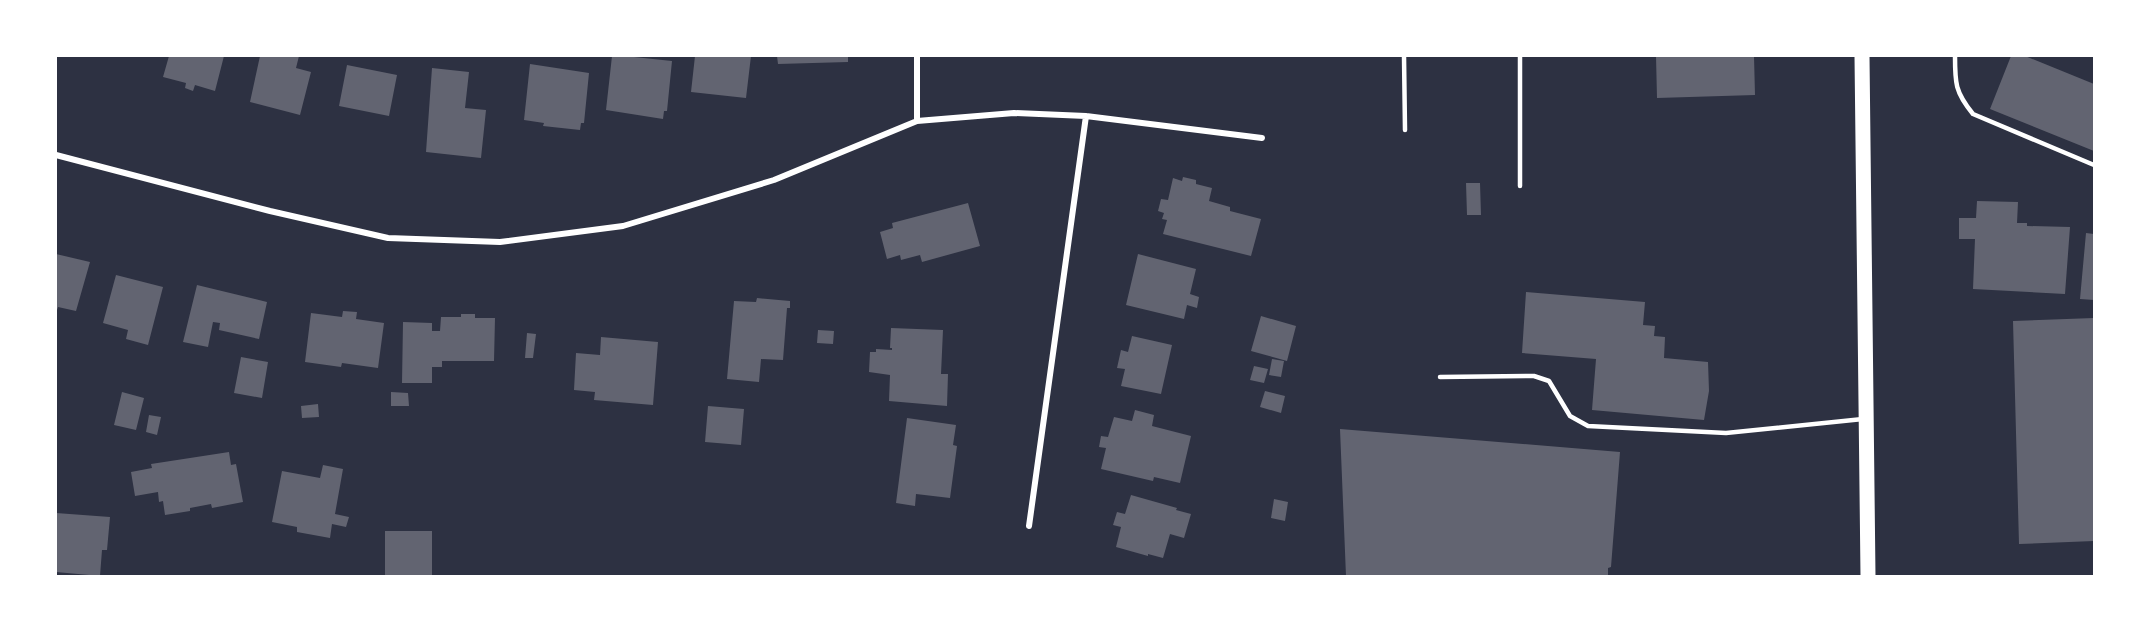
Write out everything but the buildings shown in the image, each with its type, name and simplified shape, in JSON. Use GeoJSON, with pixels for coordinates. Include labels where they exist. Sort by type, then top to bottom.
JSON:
{"type":"FeatureCollection","features":[{"type":"Feature","properties":{"kind":"main road"},"geometry":{"type":"LineString","coordinates":[[1862,56],[1868,576]]}},
{"type":"Feature","properties":{"kind":"street"},"geometry":{"type":"LineString","coordinates":[[917,56],[917,121]]}},
{"type":"Feature","properties":{"kind":"street"},"geometry":{"type":"LineString","coordinates":[[56,155],[270,211],[388,238],[500,242],[623,226],[774,180],[917,121],[1014,113],[1086,116],[1262,138]]}},
{"type":"Feature","properties":{"kind":"street"},"geometry":{"type":"LineString","coordinates":[[1029,526],[1086,116]]}},
{"type":"Feature","properties":{"kind":"lane"},"geometry":{"type":"LineString","coordinates":[[1404,56],[1405,130]]}},
{"type":"Feature","properties":{"kind":"lane"},"geometry":{"type":"LineString","coordinates":[[1520,56],[1520,186]]}},
{"type":"Feature","properties":{"kind":"lane"},"geometry":{"type":"LineString","coordinates":[[1955,56],[1955,82],[1960,99],[1973,114],[2094,165]]}},
{"type":"Feature","properties":{"kind":"lane"},"geometry":{"type":"LineString","coordinates":[[1440,376],[1534,376],[1549,381],[1570,416],[1588,426],[1726,434],[1866,419]]}}]}
